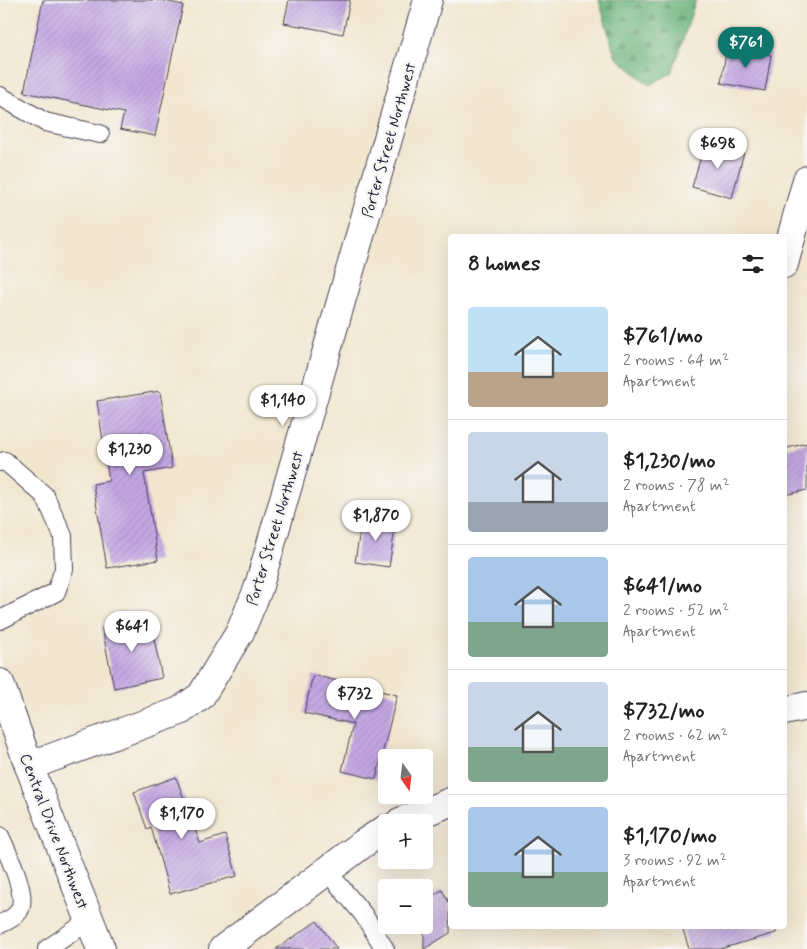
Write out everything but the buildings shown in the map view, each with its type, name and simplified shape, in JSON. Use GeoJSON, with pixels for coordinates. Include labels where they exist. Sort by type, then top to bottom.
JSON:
{"type":"FeatureCollection","features":[{"type":"Feature","properties":{"kind":"street","name":"Porter Street Northwest"},"geometry":{"type":"LineString","coordinates":[[30,766],[180,711],[201,696],[240,632],[258,589],[428,0]]}},
{"type":"Feature","properties":{"kind":"street"},"geometry":{"type":"LineString","coordinates":[[787,253],[807,180]]}},
{"type":"Feature","properties":{"kind":"street","name":"Central Drive Northwest"},"geometry":{"type":"LineString","coordinates":[[0,683],[101,949]]}},
{"type":"Feature","properties":{"kind":"street"},"geometry":{"type":"LineString","coordinates":[[787,710],[807,706]]}},
{"type":"Feature","properties":{"kind":"street"},"geometry":{"type":"LineString","coordinates":[[420,814],[448,803]]}},
{"type":"Feature","properties":{"kind":"street"},"geometry":{"type":"LineString","coordinates":[[231,947],[327,871],[378,834]]}},
{"type":"Feature","properties":{"kind":"lane"},"geometry":{"type":"LineString","coordinates":[[0,96],[45,122],[100,134]]}},
{"type":"Feature","properties":{"kind":"lane"},"geometry":{"type":"LineString","coordinates":[[0,462],[5,461],[46,496],[63,536],[64,569],[56,592],[0,620]]}},
{"type":"Feature","properties":{"kind":"lane"},"geometry":{"type":"LineString","coordinates":[[0,836],[20,888],[22,902],[19,910],[11,920],[0,924]]}},
{"type":"Feature","properties":{"kind":"lane"},"geometry":{"type":"LineString","coordinates":[[327,871],[363,914],[385,949]]}},
{"type":"Feature","properties":{"kind":"lane"},"geometry":{"type":"LineString","coordinates":[[46,949],[90,920]]}},
{"type":"Feature","properties":{"kind":"green space"},"geometry":{"type":"Polygon","coordinates":[[[599,0],[696,0],[672,73],[649,85],[615,56],[599,0]]]}}]}
